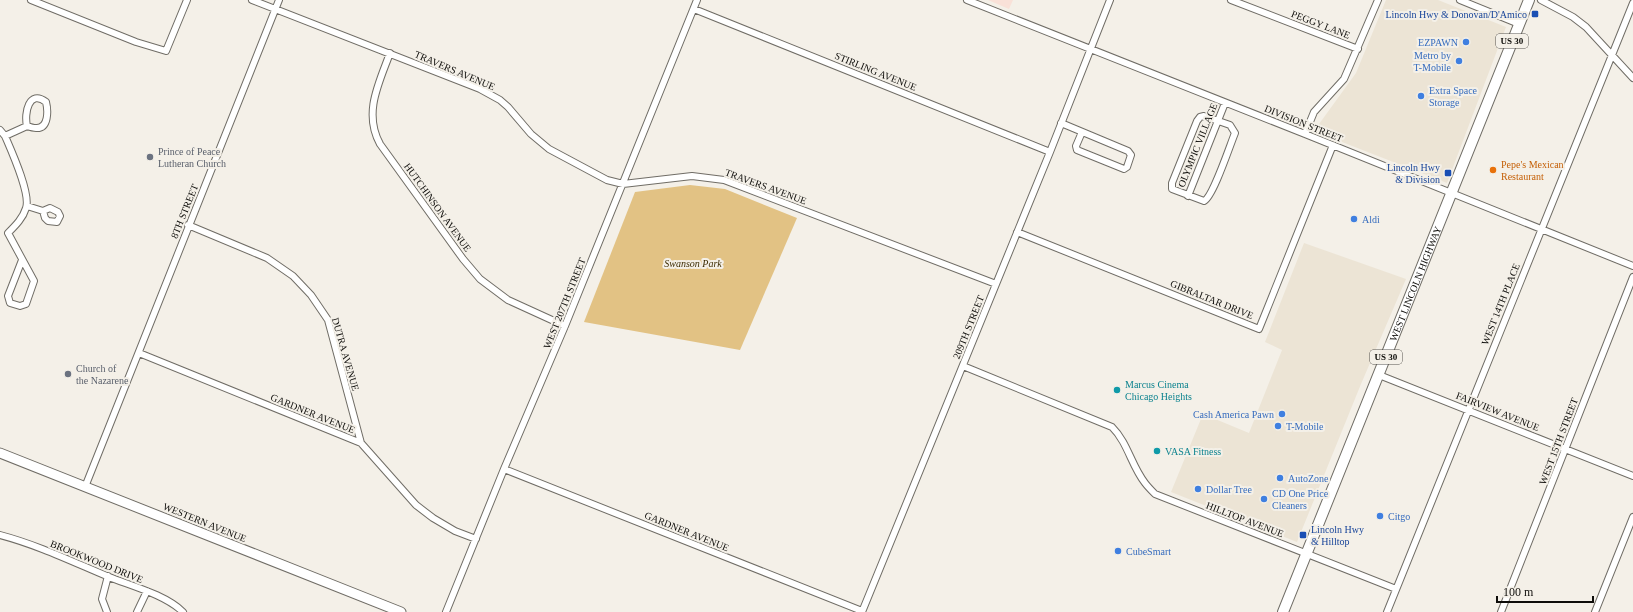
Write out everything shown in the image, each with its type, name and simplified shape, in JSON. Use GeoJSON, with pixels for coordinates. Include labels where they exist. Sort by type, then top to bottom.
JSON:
{"type":"FeatureCollection","features":[{"type":"Feature","properties":{"kind":"main road","name":"WEST LINCOLN HIGHWAY"},"geometry":{"type":"LineString","coordinates":[[1283,612],[1529,0]]}},
{"type":"Feature","properties":{"kind":"main road","name":"WESTERN AVENUE"},"geometry":{"type":"LineString","coordinates":[[0,453],[401,612]]}},
{"type":"Feature","properties":{"kind":"street"},"geometry":{"type":"LineString","coordinates":[[31,0],[136,42],[166,51],[187,0]]}},
{"type":"Feature","properties":{"kind":"street","name":"TRAVERS AVENUE"},"geometry":{"type":"LineString","coordinates":[[252,0],[390,53],[490,94],[508,107],[531,134],[549,149],[612,182],[623,184],[692,176],[724,180],[996,284]]}},
{"type":"Feature","properties":{"kind":"street","name":"8TH STREET"},"geometry":{"type":"LineString","coordinates":[[85,487],[139,353],[188,225],[279,0]]}},
{"type":"Feature","properties":{"kind":"street","name":"WEST 207TH STREET"},"geometry":{"type":"LineString","coordinates":[[446,612],[504,469],[565,326],[697,0]]}},
{"type":"Feature","properties":{"kind":"street","name":"DIVISION STREET"},"geometry":{"type":"LineString","coordinates":[[967,0],[1633,266]]}},
{"type":"Feature","properties":{"kind":"street","name":"209TH STREET"},"geometry":{"type":"LineString","coordinates":[[862,612],[1018,232],[1110,0]]}},
{"type":"Feature","properties":{"kind":"street","name":"PEGGY LANE"},"geometry":{"type":"LineString","coordinates":[[1231,0],[1358,49]]}},
{"type":"Feature","properties":{"kind":"street"},"geometry":{"type":"LineString","coordinates":[[1305,134],[1314,112],[1344,79],[1378,0]]}},
{"type":"Feature","properties":{"kind":"street"},"geometry":{"type":"LineString","coordinates":[[1460,0],[1519,24]]}},
{"type":"Feature","properties":{"kind":"street"},"geometry":{"type":"LineString","coordinates":[[1541,0],[1573,17],[1586,27],[1633,78]]}},
{"type":"Feature","properties":{"kind":"street","name":"WEST 14TH PLACE"},"geometry":{"type":"LineString","coordinates":[[1387,612],[1633,3]]}},
{"type":"Feature","properties":{"kind":"street","name":"STIRLING AVENUE"},"geometry":{"type":"LineString","coordinates":[[694,10],[1050,152]]}},
{"type":"Feature","properties":{"kind":"street","name":"HUTCHINSON AVENUE"},"geometry":{"type":"LineString","coordinates":[[390,53],[376,92],[373,106],[373,123],[375,134],[380,144],[463,259],[480,279],[508,300],[565,326]]}},
{"type":"Feature","properties":{"kind":"street"},"geometry":{"type":"LineString","coordinates":[[5,136],[27,126],[38,129],[43,126],[47,120],[47,107],[46,102],[41,98],[35,98],[27,110],[25,117],[27,126]]}},
{"type":"Feature","properties":{"kind":"street","name":"OLYMPIC VILLAGE"},"geometry":{"type":"LineString","coordinates":[[1188,196],[1225,102]]}},
{"type":"Feature","properties":{"kind":"street"},"geometry":{"type":"LineString","coordinates":[[1204,116],[1230,125],[1234,129],[1235,133],[1208,199],[1204,201],[1188,196],[1172,189],[1172,183],[1191,134],[1200,117],[1204,116]]}},
{"type":"Feature","properties":{"kind":"street"},"geometry":{"type":"LineString","coordinates":[[1061,124],[1082,132],[1128,151],[1131,155],[1127,167],[1124,169],[1077,150],[1076,146],[1082,132]]}},
{"type":"Feature","properties":{"kind":"street"},"geometry":{"type":"LineString","coordinates":[[0,130],[5,136],[24,188],[27,206],[21,220],[8,232],[0,234]]}},
{"type":"Feature","properties":{"kind":"street","name":"GIBRALTAR DRIVE"},"geometry":{"type":"LineString","coordinates":[[1018,232],[1259,329],[1333,145]]}},
{"type":"Feature","properties":{"kind":"street"},"geometry":{"type":"LineString","coordinates":[[27,206],[43,210]]}},
{"type":"Feature","properties":{"kind":"street","name":"DUTRA AVENUE"},"geometry":{"type":"LineString","coordinates":[[188,225],[267,258],[293,276],[311,295],[328,320],[361,443]]}},
{"type":"Feature","properties":{"kind":"street"},"geometry":{"type":"LineString","coordinates":[[8,232],[34,281],[26,304],[20,306],[10,303],[8,296],[22,260]]}},
{"type":"Feature","properties":{"kind":"street","name":"WEST 15TH STREET"},"geometry":{"type":"LineString","coordinates":[[1501,612],[1633,277]]}},
{"type":"Feature","properties":{"kind":"street","name":"GARDNER AVENUE"},"geometry":{"type":"LineString","coordinates":[[139,353],[361,443],[416,505],[433,518],[455,531],[476,539]]}},
{"type":"Feature","properties":{"kind":"street","name":"HILLTOP AVENUE"},"geometry":{"type":"LineString","coordinates":[[962,366],[1112,427],[1124,443],[1144,482],[1155,494],[1396,589]]}},
{"type":"Feature","properties":{"kind":"street","name":"FAIRVIEW AVENUE"},"geometry":{"type":"LineString","coordinates":[[1379,375],[1633,476]]}},
{"type":"Feature","properties":{"kind":"street","name":"GARDNER AVENUE"},"geometry":{"type":"LineString","coordinates":[[504,469],[862,612]]}},
{"type":"Feature","properties":{"kind":"street"},"geometry":{"type":"LineString","coordinates":[[1595,612],[1633,517]]}},
{"type":"Feature","properties":{"kind":"street","name":"BROOKWOOD DRIVE"},"geometry":{"type":"LineString","coordinates":[[0,536],[25,542],[147,591],[176,605],[184,612]]}},
{"type":"Feature","properties":{"kind":"street"},"geometry":{"type":"LineString","coordinates":[[107,612],[102,599],[108,576]]}},
{"type":"Feature","properties":{"kind":"street"},"geometry":{"type":"LineString","coordinates":[[138,612],[147,591]]}},
{"type":"Feature","properties":{"kind":"shaded area"},"geometry":{"type":"Polygon","coordinates":[[[988,0],[1013,0],[1009,9],[988,0]]]}},
{"type":"Feature","properties":{"kind":"shaded area"},"geometry":{"type":"Polygon","coordinates":[[[1386,0],[1438,0],[1506,27],[1447,183],[1314,131],[1356,73],[1386,0]]]}},
{"type":"Feature","properties":{"kind":"shaded area"},"geometry":{"type":"Polygon","coordinates":[[[1304,243],[1406,279],[1361,384],[1297,542],[1171,492],[1203,414],[1249,433],[1282,350],[1265,342],[1304,243]]]}},
{"type":"Feature","properties":{"kind":"green space","name":"Swanson Park"},"geometry":{"type":"Polygon","coordinates":[[[690,185],[725,189],[797,218],[740,350],[584,322],[635,192],[690,185]]]}},
{"type":"Feature","properties":{"kind":"place","name":"Lincoln Hwy & Donovan/D'Amico"},"geometry":{"type":"Point","coordinates":[1535,14]}},
{"type":"Feature","properties":{"kind":"place","name":"EZPAWN"},"geometry":{"type":"Point","coordinates":[1466,42]}},
{"type":"Feature","properties":{"kind":"place","name":"Metro by T-Mobile"},"geometry":{"type":"Point","coordinates":[1459,61]}},
{"type":"Feature","properties":{"kind":"place","name":"Extra Space Storage"},"geometry":{"type":"Point","coordinates":[1421,96]}},
{"type":"Feature","properties":{"kind":"place","name":"Prince of Peace Lutheran Church"},"geometry":{"type":"Point","coordinates":[150,157]}},
{"type":"Feature","properties":{"kind":"place","name":"Pepe's Mexican Restaurant"},"geometry":{"type":"Point","coordinates":[1493,170]}},
{"type":"Feature","properties":{"kind":"place","name":"Lincoln Hwy & Division"},"geometry":{"type":"Point","coordinates":[1448,173]}},
{"type":"Feature","properties":{"kind":"place","name":"Aldi"},"geometry":{"type":"Point","coordinates":[1354,219]}},
{"type":"Feature","properties":{"kind":"place","name":"Church of the Nazarene"},"geometry":{"type":"Point","coordinates":[68,374]}},
{"type":"Feature","properties":{"kind":"place","name":"Marcus Cinema Chicago Heights"},"geometry":{"type":"Point","coordinates":[1117,390]}},
{"type":"Feature","properties":{"kind":"place","name":"Cash America Pawn"},"geometry":{"type":"Point","coordinates":[1282,414]}},
{"type":"Feature","properties":{"kind":"place","name":"T-Mobile"},"geometry":{"type":"Point","coordinates":[1278,426]}},
{"type":"Feature","properties":{"kind":"place","name":"VASA Fitness"},"geometry":{"type":"Point","coordinates":[1157,451]}},
{"type":"Feature","properties":{"kind":"place","name":"AutoZone"},"geometry":{"type":"Point","coordinates":[1280,478]}},
{"type":"Feature","properties":{"kind":"place","name":"Dollar Tree"},"geometry":{"type":"Point","coordinates":[1198,489]}},
{"type":"Feature","properties":{"kind":"place","name":"CD One Price Cleaners"},"geometry":{"type":"Point","coordinates":[1264,499]}},
{"type":"Feature","properties":{"kind":"place","name":"Citgo"},"geometry":{"type":"Point","coordinates":[1380,516]}},
{"type":"Feature","properties":{"kind":"place","name":"Lincoln Hwy & Hilltop"},"geometry":{"type":"Point","coordinates":[1303,535]}},
{"type":"Feature","properties":{"kind":"place","name":"CubeSmart"},"geometry":{"type":"Point","coordinates":[1118,551]}}]}
